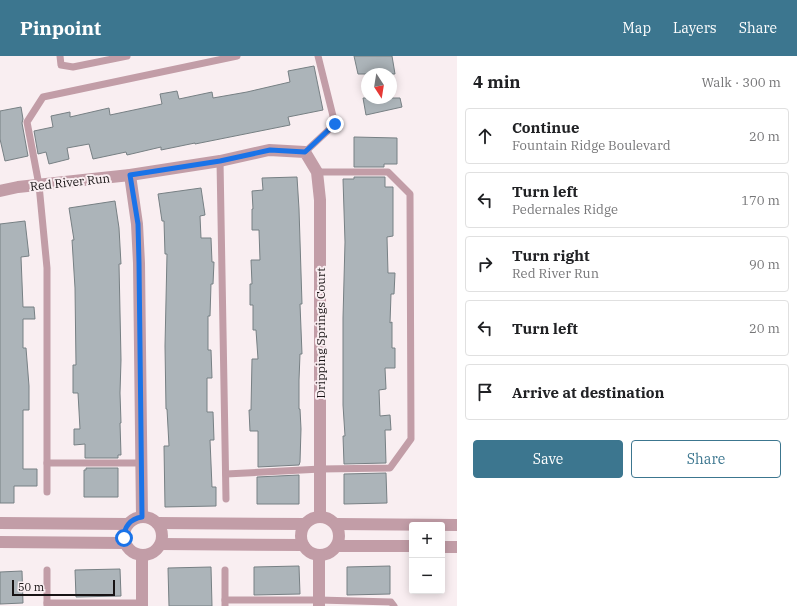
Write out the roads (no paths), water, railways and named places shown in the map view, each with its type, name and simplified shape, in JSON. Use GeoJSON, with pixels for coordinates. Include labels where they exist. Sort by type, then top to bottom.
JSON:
{"type":"FeatureCollection","features":[{"type":"Feature","properties":{"kind":"street","name":"Red River Run"},"geometry":{"type":"LineString","coordinates":[[0,191],[130,175],[220,161],[270,150],[305,152]]}},
{"type":"Feature","properties":{"kind":"street","name":"Dripping Springs Court"},"geometry":{"type":"LineString","coordinates":[[305,152],[317,172],[320,200],[320,517]]}},
{"type":"Feature","properties":{"kind":"street"},"geometry":{"type":"LineString","coordinates":[[130,175],[138,224],[142,517]]}},
{"type":"Feature","properties":{"kind":"street"},"geometry":{"type":"LineString","coordinates":[[142,517],[150,518],[157,523],[162,535],[160,544],[153,553],[142,555],[134,553],[125,543],[124,533],[128,524],[134,519],[142,517]]}},
{"type":"Feature","properties":{"kind":"street"},"geometry":{"type":"LineString","coordinates":[[320,517],[329,519],[336,524],[340,537],[337,546],[332,552],[319,555],[310,552],[303,545],[301,534],[305,524],[312,519],[320,517]]}},
{"type":"Feature","properties":{"kind":"street"},"geometry":{"type":"LineString","coordinates":[[0,523],[128,524]]}},
{"type":"Feature","properties":{"kind":"street"},"geometry":{"type":"LineString","coordinates":[[157,523],[305,524]]}},
{"type":"Feature","properties":{"kind":"street"},"geometry":{"type":"LineString","coordinates":[[336,524],[457,525]]}},
{"type":"Feature","properties":{"kind":"street"},"geometry":{"type":"LineString","coordinates":[[0,542],[125,543]]}},
{"type":"Feature","properties":{"kind":"street"},"geometry":{"type":"LineString","coordinates":[[160,544],[303,545]]}},
{"type":"Feature","properties":{"kind":"street"},"geometry":{"type":"LineString","coordinates":[[337,546],[409,546]]}},
{"type":"Feature","properties":{"kind":"street"},"geometry":{"type":"LineString","coordinates":[[445,547],[457,547]]}},
{"type":"Feature","properties":{"kind":"street"},"geometry":{"type":"LineString","coordinates":[[142,555],[142,604]]}},
{"type":"Feature","properties":{"kind":"street"},"geometry":{"type":"LineString","coordinates":[[319,555],[319,603]]}},
{"type":"Feature","properties":{"kind":"lane"},"geometry":{"type":"LineString","coordinates":[[60,56],[61,65],[73,67],[127,56]]}},
{"type":"Feature","properties":{"kind":"lane"},"geometry":{"type":"LineString","coordinates":[[47,492],[47,268],[39,185],[27,122],[43,97],[237,56]]}},
{"type":"Feature","properties":{"kind":"lane"},"geometry":{"type":"LineString","coordinates":[[305,152],[335,124],[318,56]]}},
{"type":"Feature","properties":{"kind":"lane"},"geometry":{"type":"LineString","coordinates":[[220,161],[226,499]]}},
{"type":"Feature","properties":{"kind":"lane"},"geometry":{"type":"LineString","coordinates":[[226,474],[321,469],[390,468],[411,439],[410,194],[388,172],[317,172]]}},
{"type":"Feature","properties":{"kind":"lane"},"geometry":{"type":"LineString","coordinates":[[47,463],[141,463]]}},
{"type":"Feature","properties":{"kind":"lane"},"geometry":{"type":"LineString","coordinates":[[47,570],[47,604],[142,604]]}},
{"type":"Feature","properties":{"kind":"lane"},"geometry":{"type":"LineString","coordinates":[[225,570],[225,603],[391,602],[394,606]]}}]}
